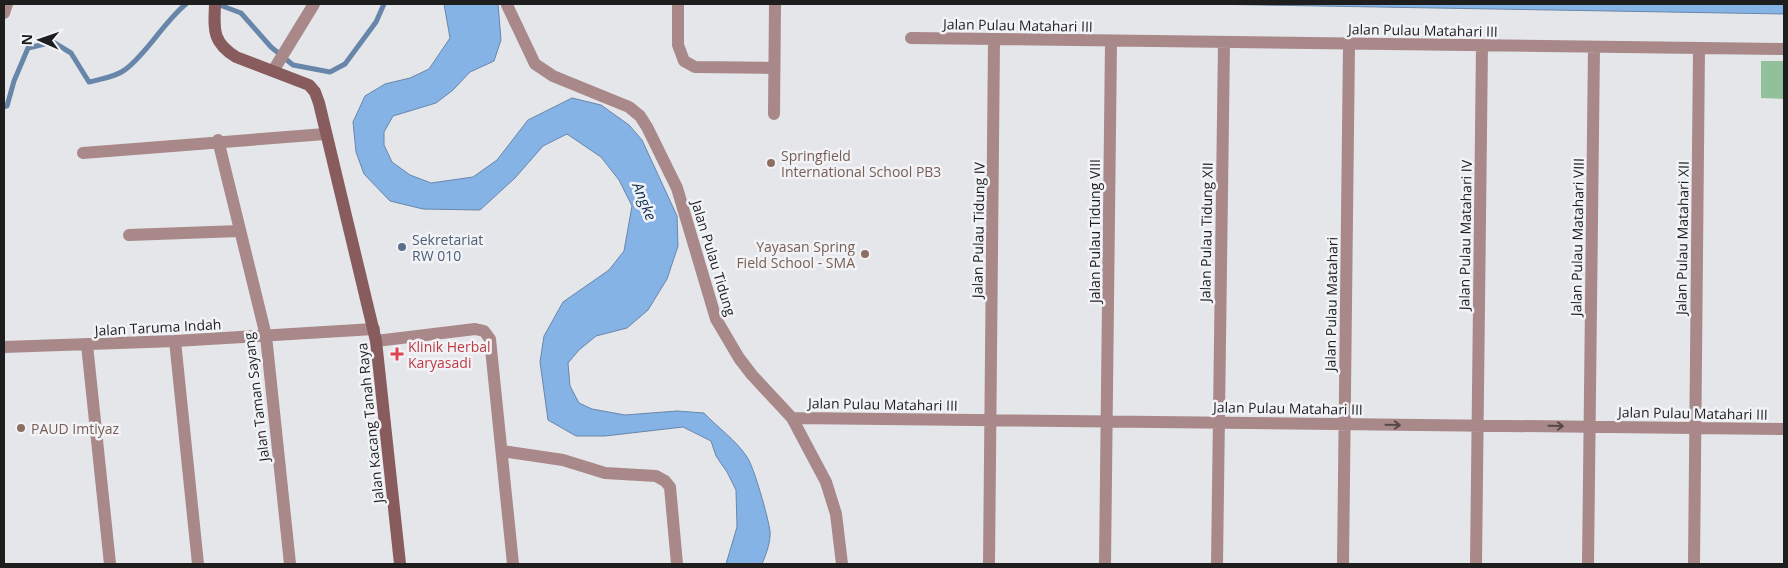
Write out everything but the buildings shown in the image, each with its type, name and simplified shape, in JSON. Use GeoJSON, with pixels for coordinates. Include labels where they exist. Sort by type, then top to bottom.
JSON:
{"type":"FeatureCollection","features":[{"type":"Feature","properties":{"kind":"street"},"geometry":{"type":"LineString","coordinates":[[4,13],[7,4]]}},
{"type":"Feature","properties":{"kind":"street"},"geometry":{"type":"LineString","coordinates":[[215,7],[214,27],[217,40],[226,51],[273,71],[314,4]]}},
{"type":"Feature","properties":{"kind":"street"},"geometry":{"type":"LineString","coordinates":[[678,4],[678,45],[684,60],[694,67],[774,68]]}},
{"type":"Feature","properties":{"kind":"street"},"geometry":{"type":"LineString","coordinates":[[774,114],[775,4]]}},
{"type":"Feature","properties":{"kind":"street","name":"Jalan Pulau Tidung"},"geometry":{"type":"LineString","coordinates":[[507,6],[535,64],[553,76],[628,107],[640,116],[677,188],[716,320],[738,358],[761,387],[792,418],[826,482],[836,514],[842,564]]}},
{"type":"Feature","properties":{"kind":"street","name":"Jalan Pulau Matahari III"},"geometry":{"type":"LineString","coordinates":[[912,38],[1784,49]]}},
{"type":"Feature","properties":{"kind":"street","name":"Jalan Pulau Tidung IV"},"geometry":{"type":"LineString","coordinates":[[989,564],[994,40]]}},
{"type":"Feature","properties":{"kind":"street","name":"Jalan Pulau Tidung VIII"},"geometry":{"type":"LineString","coordinates":[[1105,564],[1111,42]]}},
{"type":"Feature","properties":{"kind":"street","name":"Jalan Pulau Tidung XII"},"geometry":{"type":"LineString","coordinates":[[1217,564],[1224,43]]}},
{"type":"Feature","properties":{"kind":"street","name":"Jalan Pulau Matahari"},"geometry":{"type":"LineString","coordinates":[[1343,564],[1349,44]]}},
{"type":"Feature","properties":{"kind":"street","name":"Jalan Pulau Matahari IV"},"geometry":{"type":"LineString","coordinates":[[1476,564],[1482,45]]}},
{"type":"Feature","properties":{"kind":"street","name":"Jalan Pulau Matahari VIII"},"geometry":{"type":"LineString","coordinates":[[1588,564],[1594,47]]}},
{"type":"Feature","properties":{"kind":"street","name":"Jalan Pulau Matahari XII"},"geometry":{"type":"LineString","coordinates":[[1694,564],[1699,48]]}},
{"type":"Feature","properties":{"kind":"street","name":"Jalan Kacang Tanah Raya"},"geometry":{"type":"LineString","coordinates":[[273,71],[309,85],[315,92],[375,335],[400,564]]}},
{"type":"Feature","properties":{"kind":"street"},"geometry":{"type":"LineString","coordinates":[[83,152],[218,140],[325,134]]}},
{"type":"Feature","properties":{"kind":"street","name":"Jalan Taman Sayang"},"geometry":{"type":"LineString","coordinates":[[218,140],[266,336],[290,564]]}},
{"type":"Feature","properties":{"kind":"street"},"geometry":{"type":"LineString","coordinates":[[129,235],[239,231]]}},
{"type":"Feature","properties":{"kind":"street","name":"Jalan Taruma Indah"},"geometry":{"type":"LineString","coordinates":[[4,347],[266,336],[375,335],[475,329],[484,331],[490,339],[502,451]]}},
{"type":"Feature","properties":{"kind":"street"},"geometry":{"type":"LineString","coordinates":[[175,341],[198,564]]}},
{"type":"Feature","properties":{"kind":"street"},"geometry":{"type":"LineString","coordinates":[[87,345],[110,564]]}},
{"type":"Feature","properties":{"kind":"street","name":"Jalan Pulau Matahari III"},"geometry":{"type":"LineString","coordinates":[[792,418],[1784,429]]}},
{"type":"Feature","properties":{"kind":"street"},"geometry":{"type":"LineString","coordinates":[[513,564],[502,451],[563,460],[605,473],[656,476],[665,481],[670,487],[677,564]]}},
{"type":"Feature","properties":{"kind":"green space"},"geometry":{"type":"Polygon","coordinates":[[[1761,61],[1784,61],[1784,99],[1761,98],[1761,61]]]}},
{"type":"Feature","properties":{"kind":"water","name":"Angke"},"geometry":{"type":"Polygon","coordinates":[[[444,4],[498,4],[501,40],[494,61],[470,72],[453,90],[436,103],[393,116],[384,132],[384,145],[392,162],[410,175],[431,183],[473,177],[497,160],[528,120],[572,98],[601,105],[629,125],[642,140],[677,216],[678,246],[667,279],[648,310],[627,328],[596,336],[579,350],[568,363],[570,386],[579,403],[592,409],[625,415],[677,411],[704,413],[743,451],[750,462],[764,504],[770,531],[769,544],[762,564],[726,564],[737,527],[736,490],[716,456],[711,441],[683,427],[605,436],[576,436],[548,420],[540,362],[544,336],[563,302],[609,270],[624,251],[632,206],[619,180],[601,157],[567,134],[543,146],[515,178],[480,210],[423,209],[390,201],[364,174],[356,152],[353,122],[365,96],[385,84],[410,78],[429,69],[450,38],[444,4]]]}},
{"type":"Feature","properties":{"kind":"water"},"geometry":{"type":"Polygon","coordinates":[[[1203,4],[1784,4],[1784,14],[1203,4]]]}},
{"type":"Feature","properties":{"kind":"waterway"},"geometry":{"type":"LineString","coordinates":[[4,107],[7,106],[14,81],[28,48],[53,42],[71,53],[89,82],[108,77],[122,72],[134,62],[186,4]]}},
{"type":"Feature","properties":{"kind":"waterway"},"geometry":{"type":"LineString","coordinates":[[217,4],[241,13],[271,47],[293,65],[330,72],[345,64],[376,22],[384,4]]}},
{"type":"Feature","properties":{"kind":"place","name":"Springfield International School PB3"},"geometry":{"type":"Point","coordinates":[771,163]}},
{"type":"Feature","properties":{"kind":"place","name":"Sekretariat RW 010"},"geometry":{"type":"Point","coordinates":[402,247]}},
{"type":"Feature","properties":{"kind":"place","name":"Yayasan Spring Field School - SMA"},"geometry":{"type":"Point","coordinates":[865,254]}},
{"type":"Feature","properties":{"kind":"place","name":"Klinik Herbal Karyasadi"},"geometry":{"type":"Point","coordinates":[397,354]}},
{"type":"Feature","properties":{"kind":"place","name":"PAUD Imtiyaz"},"geometry":{"type":"Point","coordinates":[21,428]}}]}
